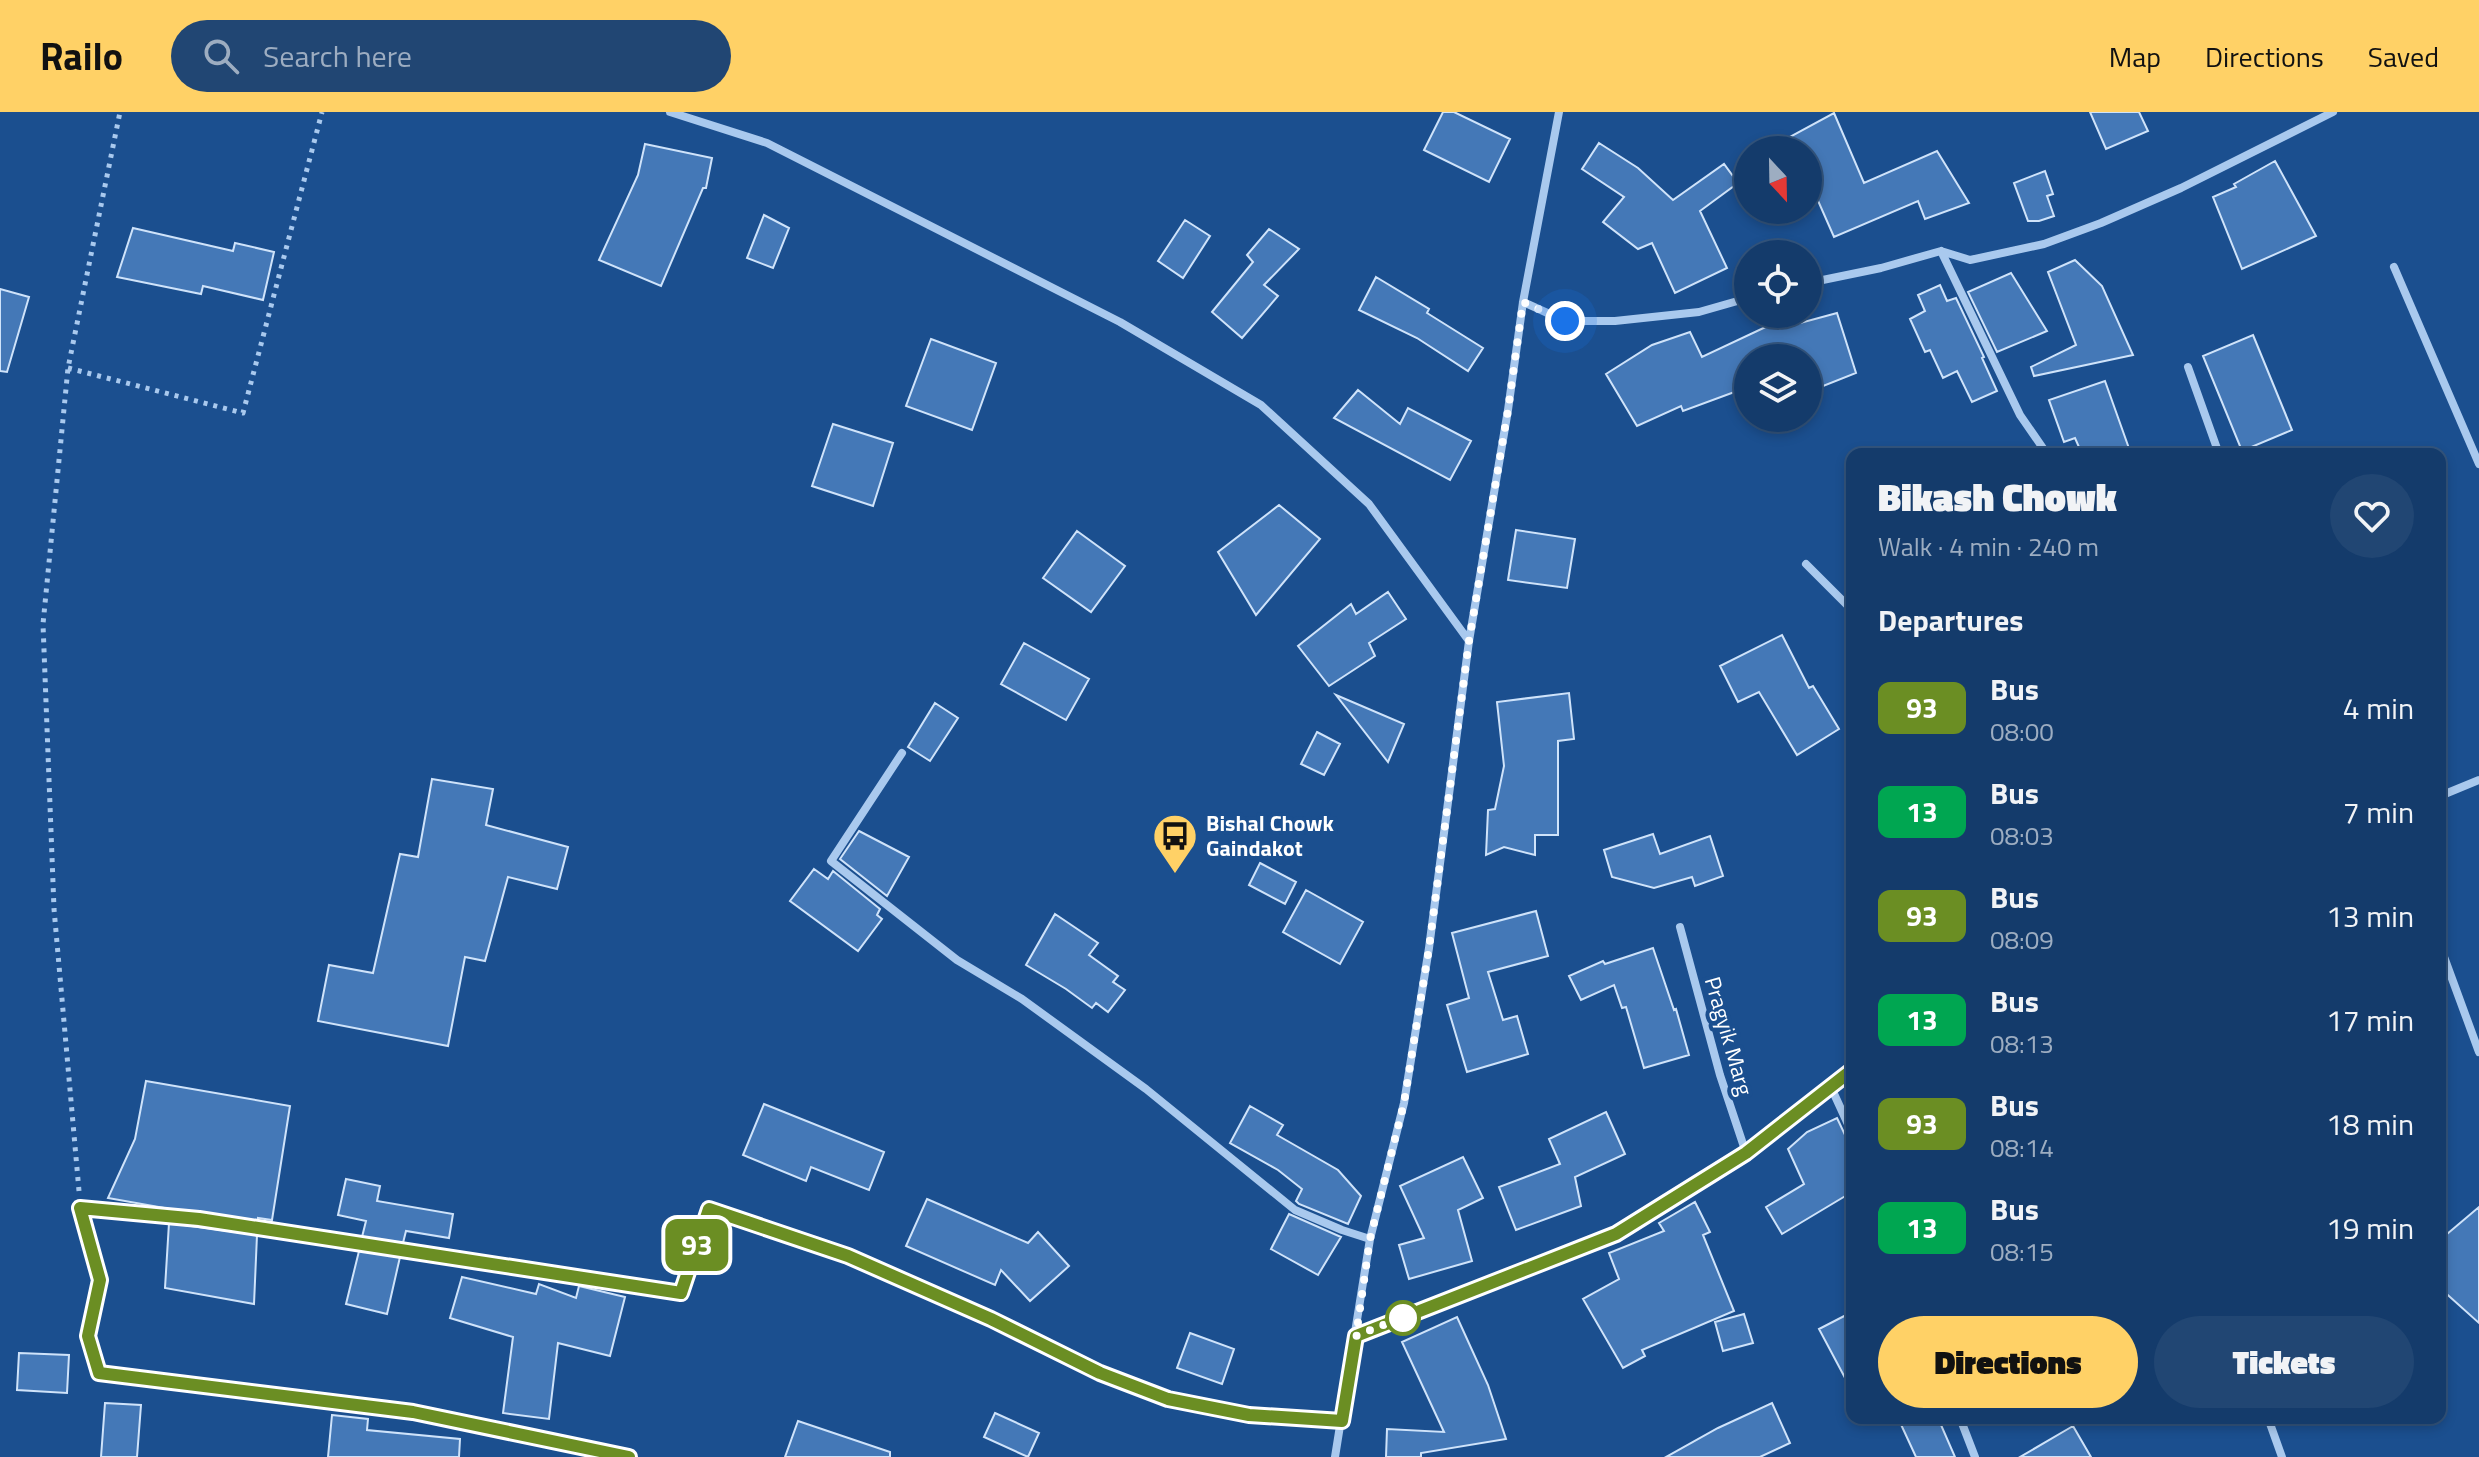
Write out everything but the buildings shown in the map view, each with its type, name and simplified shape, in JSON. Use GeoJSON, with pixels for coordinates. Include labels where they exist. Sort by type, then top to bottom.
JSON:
{"type":"FeatureCollection","features":[{"type":"Feature","properties":{"kind":"street"},"geometry":{"type":"LineString","coordinates":[[670,112],[767,143],[1120,322],[1261,405],[1369,504],[1469,641]]}},
{"type":"Feature","properties":{"kind":"street"},"geometry":{"type":"LineString","coordinates":[[1335,1457],[1370,1239],[1404,1103],[1429,948],[1469,641],[1523,302],[1559,112]]}},
{"type":"Feature","properties":{"kind":"street"},"geometry":{"type":"LineString","coordinates":[[1822,280],[1941,251],[1970,260],[2044,244],[2181,188],[2333,112]]}},
{"type":"Feature","properties":{"kind":"street"},"geometry":{"type":"LineString","coordinates":[[1941,251],[2020,415],[2043,448]]}},
{"type":"Feature","properties":{"kind":"street"},"geometry":{"type":"LineString","coordinates":[[2394,267],[2479,464]]}},
{"type":"Feature","properties":{"kind":"street"},"geometry":{"type":"LineString","coordinates":[[1523,302],[1565,321],[1615,321],[1699,312],[1734,302]]}},
{"type":"Feature","properties":{"kind":"street"},"geometry":{"type":"LineString","coordinates":[[2188,367],[2217,448]]}},
{"type":"Feature","properties":{"kind":"street"},"geometry":{"type":"LineString","coordinates":[[1806,564],[1846,604]]}},
{"type":"Feature","properties":{"kind":"street"},"geometry":{"type":"LineString","coordinates":[[902,753],[831,861],[957,960],[1022,999],[1146,1089],[1295,1210],[1370,1239]]}},
{"type":"Feature","properties":{"kind":"street"},"geometry":{"type":"LineString","coordinates":[[2446,794],[2479,780]]}},
{"type":"Feature","properties":{"kind":"street","name":"Pragyik Marg"},"geometry":{"type":"LineString","coordinates":[[1680,927],[1720,1075],[1746,1153]]}},
{"type":"Feature","properties":{"kind":"street"},"geometry":{"type":"LineString","coordinates":[[2446,962],[2479,1052]]}},
{"type":"Feature","properties":{"kind":"street"},"geometry":{"type":"LineString","coordinates":[[1356,1336],[1616,1234],[1746,1153],[1846,1074]]}},
{"type":"Feature","properties":{"kind":"street"},"geometry":{"type":"LineString","coordinates":[[1830,1085],[1846,1120]]}},
{"type":"Feature","properties":{"kind":"street"},"geometry":{"type":"LineString","coordinates":[[629,1457],[413,1412],[99,1373],[88,1336],[100,1280],[80,1208],[199,1219],[681,1293],[709,1209],[848,1256],[991,1319],[1100,1373],[1168,1399],[1249,1415],[1342,1421]]}},
{"type":"Feature","properties":{"kind":"street"},"geometry":{"type":"LineString","coordinates":[[1962,1424],[1975,1457]]}},
{"type":"Feature","properties":{"kind":"street"},"geometry":{"type":"LineString","coordinates":[[2270,1424],[2282,1457]]}},
{"type":"Feature","properties":{"kind":"path"},"geometry":{"type":"LineString","coordinates":[[80,1208],[54,909],[43,624],[68,368],[120,112]]}},
{"type":"Feature","properties":{"kind":"path"},"geometry":{"type":"LineString","coordinates":[[68,368],[243,413],[322,112]]}},
{"type":"Feature","properties":{"kind":"bus line","name":"93"},"geometry":{"type":"LineString","coordinates":[[629,1457],[413,1412],[99,1373],[88,1336],[100,1280],[80,1208],[199,1219],[681,1293],[709,1209],[848,1256],[991,1319],[1100,1373],[1168,1399],[1249,1415],[1342,1421],[1356,1336],[1616,1234],[1746,1153],[1846,1074]]}},
{"type":"Feature","properties":{"kind":"place","name":"Bishal Chowk Gaindakot"},"geometry":{"type":"Point","coordinates":[1175,875]}},
{"type":"Feature","properties":{"kind":"route"},"geometry":{"type":"LineString","coordinates":[[1403,1318],[1413,1313],[1356,1336],[1370,1239],[1404,1103],[1429,948],[1469,641],[1523,302],[1565,321]]}}]}
